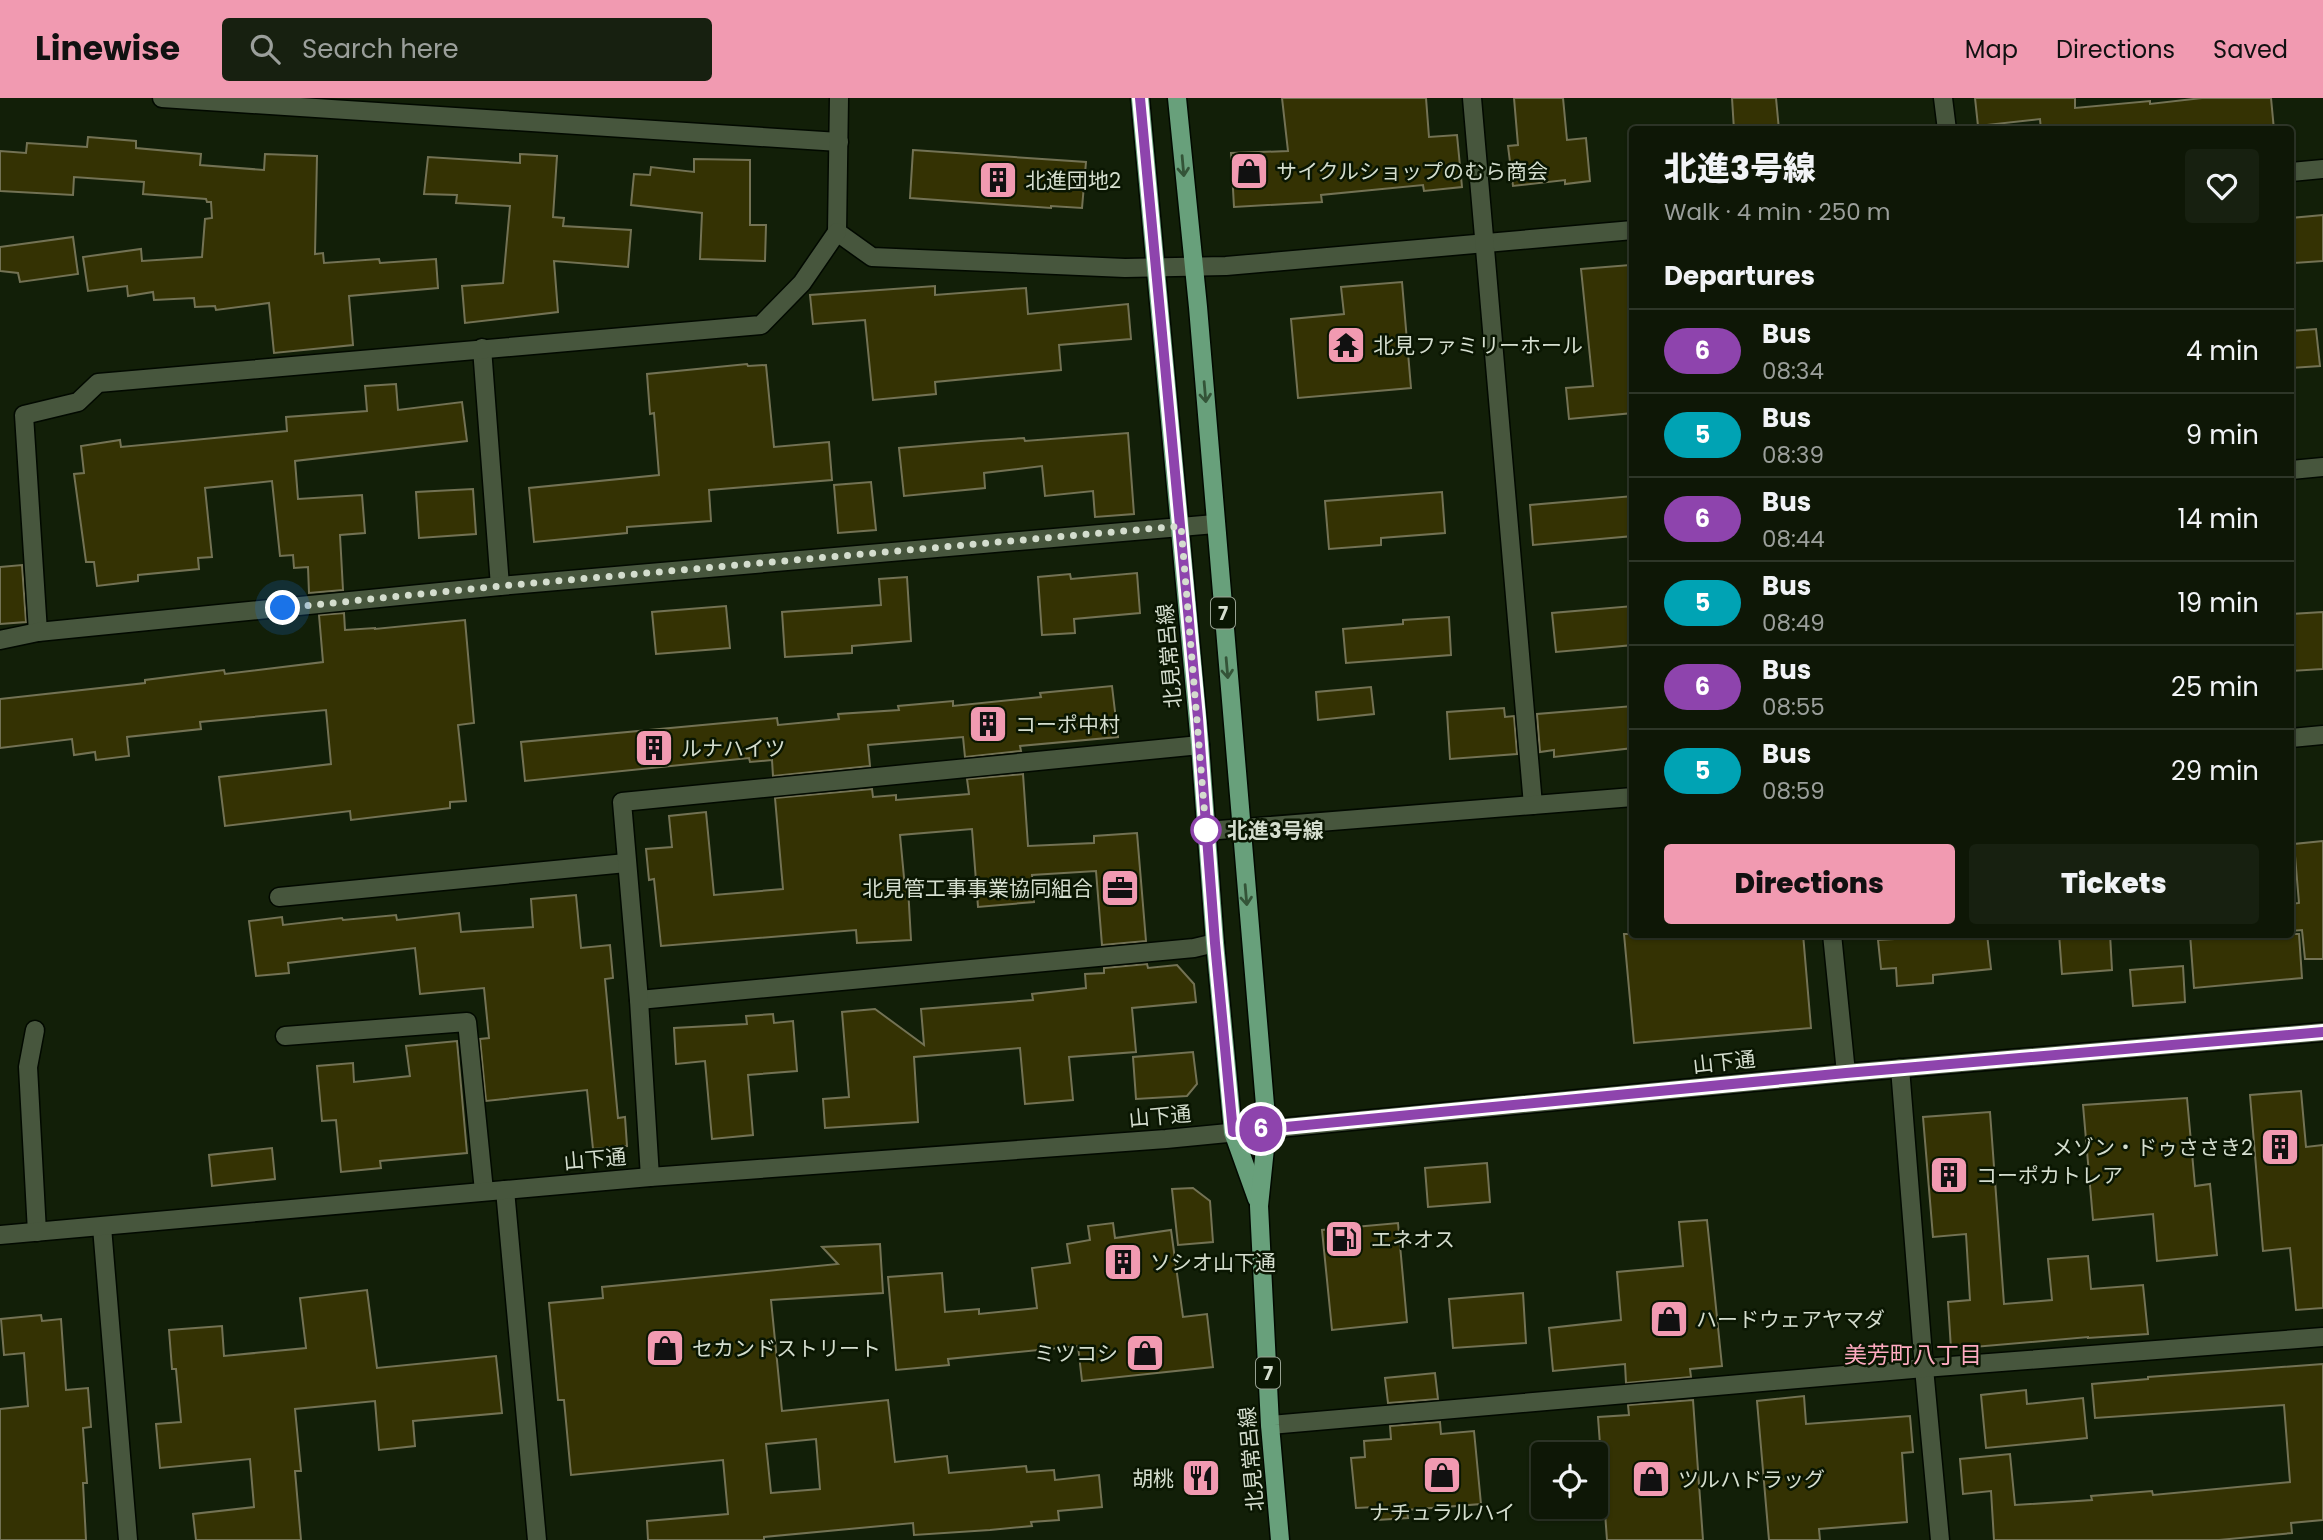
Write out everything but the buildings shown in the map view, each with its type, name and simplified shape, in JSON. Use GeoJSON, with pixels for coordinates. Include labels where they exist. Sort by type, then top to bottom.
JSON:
{"type":"FeatureCollection","features":[{"type":"Feature","properties":{"kind":"main road","name":"北見常呂線"},"geometry":{"type":"LineString","coordinates":[[1140,98],[1181,526],[1233,1132],[1259,1206]]}},
{"type":"Feature","properties":{"kind":"main road","name":"北見常呂線"},"geometry":{"type":"LineString","coordinates":[[1177,98],[1267,1129],[1259,1206],[1270,1424],[1280,1540]]}},
{"type":"Feature","properties":{"kind":"street"},"geometry":{"type":"LineString","coordinates":[[162,98],[839,142]]}},
{"type":"Feature","properties":{"kind":"street"},"geometry":{"type":"LineString","coordinates":[[38,632],[24,415],[78,402],[98,383],[761,325],[802,283],[837,232],[839,98]]}},
{"type":"Feature","properties":{"kind":"street"},"geometry":{"type":"LineString","coordinates":[[1472,98],[1533,805]]}},
{"type":"Feature","properties":{"kind":"street"},"geometry":{"type":"LineString","coordinates":[[1943,98],[1946,126]]}},
{"type":"Feature","properties":{"kind":"street"},"geometry":{"type":"LineString","coordinates":[[2294,172],[2323,169]]}},
{"type":"Feature","properties":{"kind":"street"},"geometry":{"type":"LineString","coordinates":[[837,232],[872,257],[1125,268],[1226,266],[1629,230]]}},
{"type":"Feature","properties":{"kind":"street"},"geometry":{"type":"LineString","coordinates":[[482,348],[500,586]]}},
{"type":"Feature","properties":{"kind":"street"},"geometry":{"type":"LineString","coordinates":[[2294,470],[2323,467]]}},
{"type":"Feature","properties":{"kind":"street"},"geometry":{"type":"LineString","coordinates":[[0,640],[38,632],[500,586],[1215,524]]}},
{"type":"Feature","properties":{"kind":"street"},"geometry":{"type":"LineString","coordinates":[[2294,738],[2323,734]]}},
{"type":"Feature","properties":{"kind":"street"},"geometry":{"type":"LineString","coordinates":[[650,1177],[639,1000],[622,802],[1200,745]]}},
{"type":"Feature","properties":{"kind":"street"},"geometry":{"type":"LineString","coordinates":[[1206,831],[1629,797]]}},
{"type":"Feature","properties":{"kind":"street"},"geometry":{"type":"LineString","coordinates":[[279,897],[626,863]]}},
{"type":"Feature","properties":{"kind":"street"},"geometry":{"type":"LineString","coordinates":[[1832,938],[1846,1073]]}},
{"type":"Feature","properties":{"kind":"street"},"geometry":{"type":"LineString","coordinates":[[639,1000],[1194,948],[1215,943]]}},
{"type":"Feature","properties":{"kind":"street"},"geometry":{"type":"LineString","coordinates":[[285,1036],[467,1022],[484,1191]]}},
{"type":"Feature","properties":{"kind":"street"},"geometry":{"type":"LineString","coordinates":[[35,1030],[28,1067],[37,1232]]}},
{"type":"Feature","properties":{"kind":"street","name":"山下通"},"geometry":{"type":"LineString","coordinates":[[0,1235],[650,1177],[1166,1139],[1900,1068],[2323,1032]]}},
{"type":"Feature","properties":{"kind":"street"},"geometry":{"type":"LineString","coordinates":[[1900,1068],[1940,1540]]}},
{"type":"Feature","properties":{"kind":"street"},"geometry":{"type":"LineString","coordinates":[[505,1190],[537,1540]]}},
{"type":"Feature","properties":{"kind":"street"},"geometry":{"type":"LineString","coordinates":[[102,1227],[128,1540]]}},
{"type":"Feature","properties":{"kind":"street"},"geometry":{"type":"LineString","coordinates":[[1270,1424],[2323,1337]]}},
{"type":"Feature","properties":{"kind":"bus line","name":"6"},"geometry":{"type":"LineString","coordinates":[[1140,98],[1181,526],[1233,1132],[1846,1073],[2323,1032]]}},
{"type":"Feature","properties":{"kind":"place","name":"サイクルショップのむら商会"},"geometry":{"type":"Point","coordinates":[1249,171]}},
{"type":"Feature","properties":{"kind":"place","name":"北進団地2"},"geometry":{"type":"Point","coordinates":[998,180]}},
{"type":"Feature","properties":{"kind":"place","name":"北見ファミリーホール"},"geometry":{"type":"Point","coordinates":[1346,345]}},
{"type":"Feature","properties":{"kind":"place","name":"コーポ中村"},"geometry":{"type":"Point","coordinates":[988,724]}},
{"type":"Feature","properties":{"kind":"place","name":"ルナハイツ"},"geometry":{"type":"Point","coordinates":[654,748]}},
{"type":"Feature","properties":{"kind":"place","name":"北進3号線"},"geometry":{"type":"Point","coordinates":[1206,830]}},
{"type":"Feature","properties":{"kind":"place","name":"北見管工事事業協同組合"},"geometry":{"type":"Point","coordinates":[1120,888]}},
{"type":"Feature","properties":{"kind":"place","name":"メゾン・ドゥささき2"},"geometry":{"type":"Point","coordinates":[2280,1147]}},
{"type":"Feature","properties":{"kind":"place","name":"コーポカトレア"},"geometry":{"type":"Point","coordinates":[1949,1175]}},
{"type":"Feature","properties":{"kind":"place","name":"エネオス"},"geometry":{"type":"Point","coordinates":[1344,1239]}},
{"type":"Feature","properties":{"kind":"place","name":"ソシオ山下通"},"geometry":{"type":"Point","coordinates":[1123,1262]}},
{"type":"Feature","properties":{"kind":"place","name":"ハードウェアヤマダ"},"geometry":{"type":"Point","coordinates":[1669,1319]}},
{"type":"Feature","properties":{"kind":"place","name":"セカンドストリート"},"geometry":{"type":"Point","coordinates":[665,1348]}},
{"type":"Feature","properties":{"kind":"place","name":"ミツコシ"},"geometry":{"type":"Point","coordinates":[1145,1353]}},
{"type":"Feature","properties":{"kind":"place","name":"ナチュラルハイ"},"geometry":{"type":"Point","coordinates":[1442,1475]}},
{"type":"Feature","properties":{"kind":"place","name":"胡桃"},"geometry":{"type":"Point","coordinates":[1201,1478]}},
{"type":"Feature","properties":{"kind":"place","name":"ツルハドラッグ"},"geometry":{"type":"Point","coordinates":[1651,1479]}},
{"type":"Feature","properties":{"kind":"district","name":"美芳町八丁目"},"geometry":{"type":"Point","coordinates":[1913,1355]}},
{"type":"Feature","properties":{"kind":"route"},"geometry":{"type":"LineString","coordinates":[[283,608],[500,586],[1181,526],[1206,830]]}}]}
